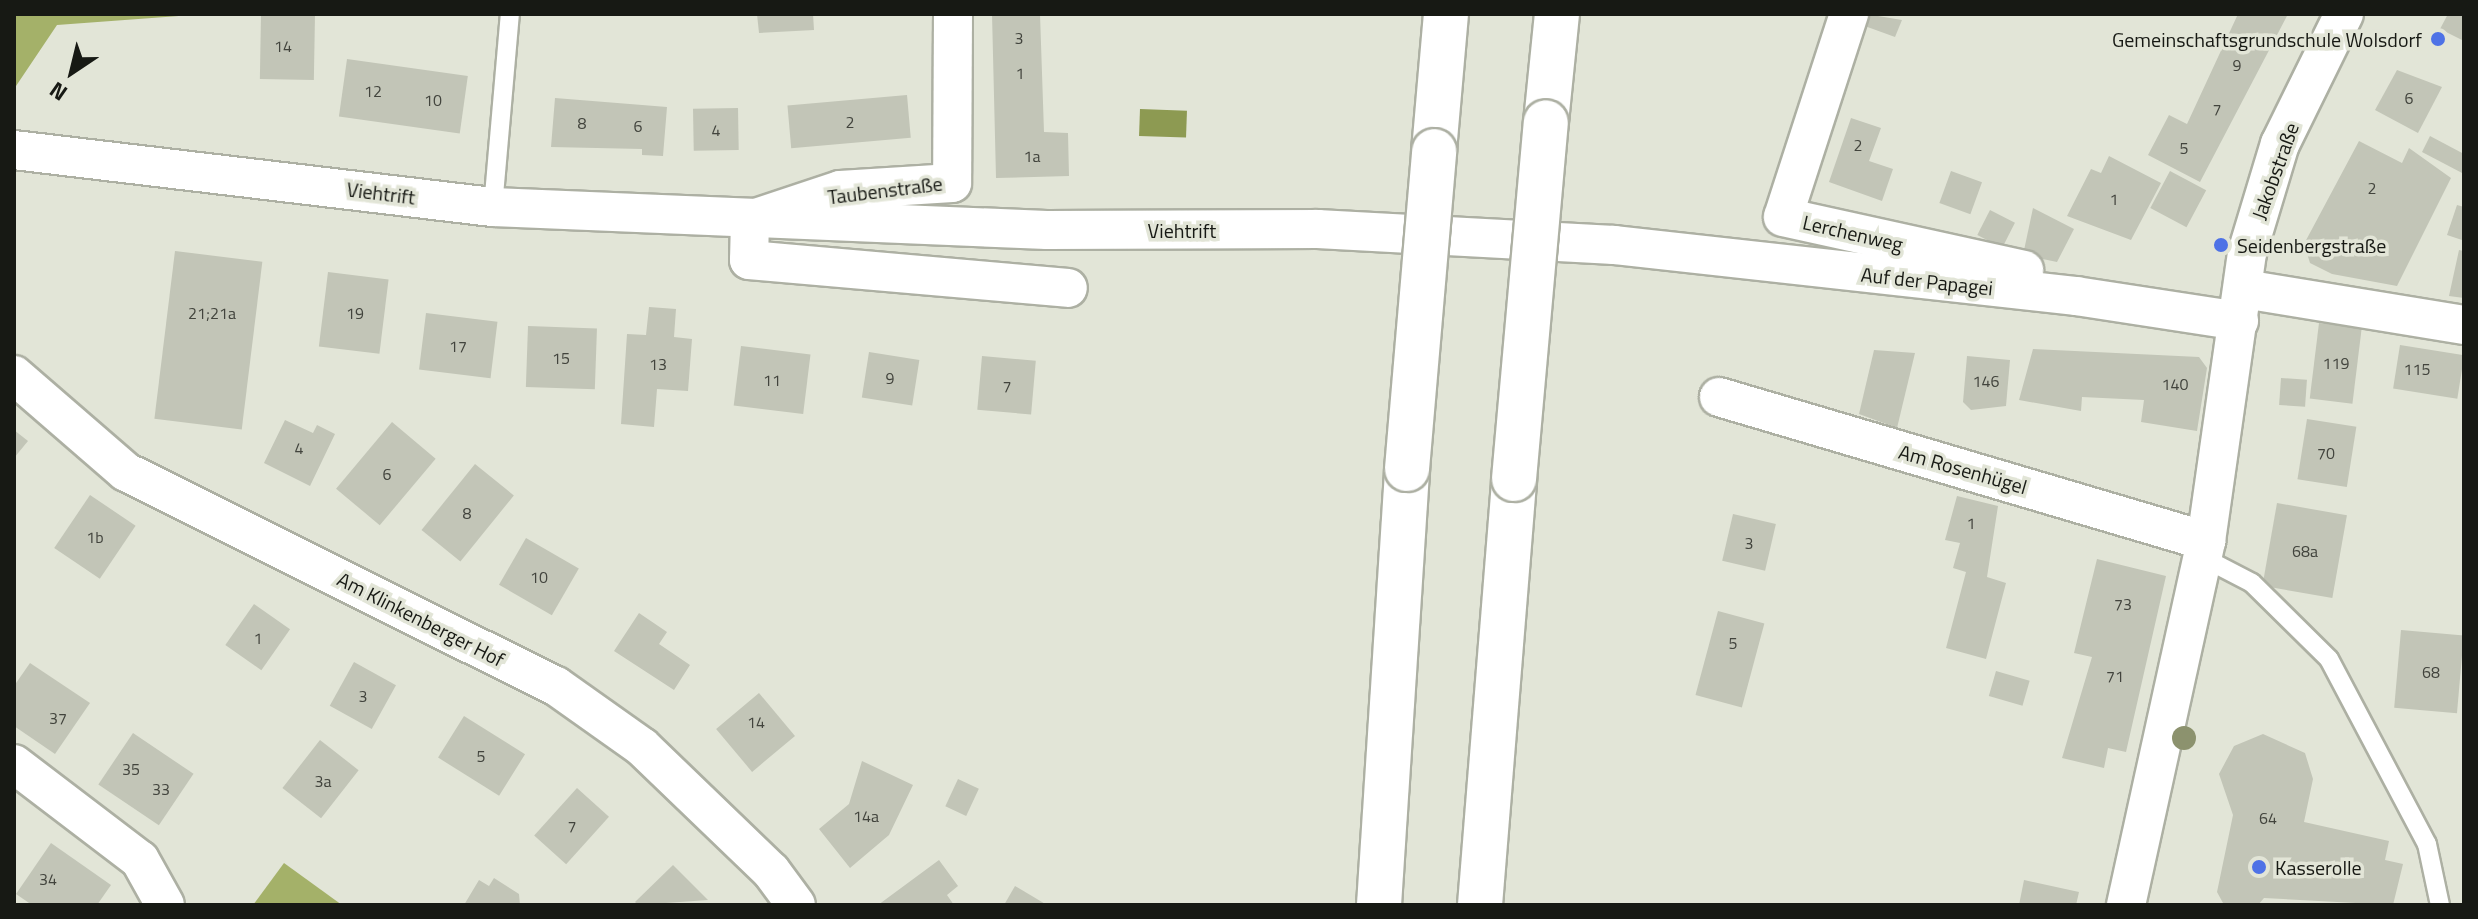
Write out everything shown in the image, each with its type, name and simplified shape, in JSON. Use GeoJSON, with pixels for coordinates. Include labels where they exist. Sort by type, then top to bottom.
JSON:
{"type":"FeatureCollection","features":[{"type":"Feature","properties":{"kind":"highway"},"geometry":{"type":"LineString","coordinates":[[1379,905],[1407,469],[1446,14]]}},
{"type":"Feature","properties":{"kind":"highway"},"geometry":{"type":"LineString","coordinates":[[1480,905],[1514,479],[1557,14]]}},
{"type":"Feature","properties":{"kind":"street","name":"Taubenstraße"},"geometry":{"type":"LineString","coordinates":[[750,220],[840,190],[952,183],[953,14]]}},
{"type":"Feature","properties":{"kind":"street","name":"Lerchenweg"},"geometry":{"type":"LineString","coordinates":[[1849,14],[1783,217],[2069,280],[2076,296]]}},
{"type":"Feature","properties":{"kind":"street","name":"Jakobstraße"},"geometry":{"type":"LineString","coordinates":[[2242,305],[2247,253],[2280,144],[2344,14]]}},
{"type":"Feature","properties":{"kind":"street","name":"Viehtrift"},"geometry":{"type":"LineString","coordinates":[[17,148],[493,207],[1047,230],[1318,229],[1614,245]]}},
{"type":"Feature","properties":{"kind":"street"},"geometry":{"type":"LineString","coordinates":[[750,220],[749,260],[1068,288]]}},
{"type":"Feature","properties":{"kind":"street","name":"Auf der Papagei"},"geometry":{"type":"LineString","coordinates":[[1614,245],[2076,296],[2242,305],[2464,325]]}},
{"type":"Feature","properties":{"kind":"street"},"geometry":{"type":"LineString","coordinates":[[2126,905],[2204,549],[2242,305]]}},
{"type":"Feature","properties":{"kind":"street","name":"Am Klinkenberger Hof"},"geometry":{"type":"LineString","coordinates":[[14,375],[126,472],[556,686],[642,747],[771,871],[796,905]]}},
{"type":"Feature","properties":{"kind":"street","name":"Am Rosenhügel"},"geometry":{"type":"LineString","coordinates":[[1719,397],[2204,549]]}},
{"type":"Feature","properties":{"kind":"street"},"geometry":{"type":"LineString","coordinates":[[14,764],[140,860],[165,905]]}},
{"type":"Feature","properties":{"kind":"lane"},"geometry":{"type":"LineString","coordinates":[[493,207],[510,14]]}},
{"type":"Feature","properties":{"kind":"lane"},"geometry":{"type":"LineString","coordinates":[[2204,549],[2252,583],[2329,659],[2427,844],[2440,905]]}},
{"type":"Feature","properties":{"kind":"shaded area"},"geometry":{"type":"Polygon","coordinates":[[[14,14],[206,14],[57,25],[14,89],[14,14]]]}},
{"type":"Feature","properties":{"kind":"shaded area"},"geometry":{"type":"Polygon","coordinates":[[[1140,109],[1187,111],[1186,138],[1139,136],[1140,109]]]}},
{"type":"Feature","properties":{"kind":"shaded area"},"geometry":{"type":"Polygon","coordinates":[[[284,863],[342,905],[253,905],[284,863]]]}},
{"type":"Feature","properties":{"kind":"building"},"geometry":{"type":"Polygon","coordinates":[[[261,14],[315,15],[314,80],[260,79],[261,14]]]}},
{"type":"Feature","properties":{"kind":"building"},"geometry":{"type":"Polygon","coordinates":[[[757,14],[813,14],[814,30],[759,33],[757,14]]]}},
{"type":"Feature","properties":{"kind":"building"},"geometry":{"type":"Polygon","coordinates":[[[992,14],[1040,14],[1044,132],[1068,133],[1069,176],[996,178],[992,14]]]}},
{"type":"Feature","properties":{"kind":"building"},"geometry":{"type":"Polygon","coordinates":[[[1866,14],[1902,20],[1895,37],[1862,25],[1866,14]]]}},
{"type":"Feature","properties":{"kind":"building"},"geometry":{"type":"Polygon","coordinates":[[[2238,14],[2288,14],[2200,182],[2148,155],[2169,115],[2187,124],[2238,14]]]}},
{"type":"Feature","properties":{"kind":"building"},"geometry":{"type":"Polygon","coordinates":[[[2448,14],[2464,14],[2464,41],[2440,29],[2448,14]]]}},
{"type":"Feature","properties":{"kind":"building"},"geometry":{"type":"Polygon","coordinates":[[[347,59],[468,76],[460,133],[339,116],[347,59]]]}},
{"type":"Feature","properties":{"kind":"building"},"geometry":{"type":"Polygon","coordinates":[[[2397,70],[2442,87],[2418,133],[2375,110],[2397,70]]]}},
{"type":"Feature","properties":{"kind":"building"},"geometry":{"type":"Polygon","coordinates":[[[907,95],[911,138],[791,148],[787,105],[907,95]]]}},
{"type":"Feature","properties":{"kind":"building"},"geometry":{"type":"Polygon","coordinates":[[[555,98],[667,107],[663,156],[642,155],[642,149],[551,147],[555,98]]]}},
{"type":"Feature","properties":{"kind":"building"},"geometry":{"type":"Polygon","coordinates":[[[738,108],[739,150],[694,151],[693,109],[738,108]]]}},
{"type":"Feature","properties":{"kind":"building"},"geometry":{"type":"Polygon","coordinates":[[[1851,118],[1881,128],[1869,161],[1893,169],[1882,201],[1829,182],[1851,118]]]}},
{"type":"Feature","properties":{"kind":"building"},"geometry":{"type":"Polygon","coordinates":[[[2430,136],[2464,154],[2464,174],[2422,152],[2430,136]]]}},
{"type":"Feature","properties":{"kind":"building"},"geometry":{"type":"Polygon","coordinates":[[[2359,141],[2402,163],[2409,148],[2451,178],[2397,286],[2332,274],[2310,263],[2304,244],[2359,141]]]}},
{"type":"Feature","properties":{"kind":"building"},"geometry":{"type":"Polygon","coordinates":[[[2109,156],[2161,183],[2131,240],[2067,216],[2091,169],[2101,173],[2109,156]]]}},
{"type":"Feature","properties":{"kind":"building"},"geometry":{"type":"Polygon","coordinates":[[[1951,171],[1982,182],[1970,214],[1939,203],[1951,171]]]}},
{"type":"Feature","properties":{"kind":"building"},"geometry":{"type":"Polygon","coordinates":[[[2170,171],[2206,190],[2186,227],[2150,208],[2170,171]]]}},
{"type":"Feature","properties":{"kind":"building"},"geometry":{"type":"Polygon","coordinates":[[[2457,205],[2464,207],[2462,240],[2447,235],[2457,205]]]}},
{"type":"Feature","properties":{"kind":"building"},"geometry":{"type":"Polygon","coordinates":[[[2033,208],[2074,229],[2057,262],[2023,255],[2033,208]]]}},
{"type":"Feature","properties":{"kind":"building"},"geometry":{"type":"Polygon","coordinates":[[[1990,210],[2015,223],[2002,248],[1977,235],[1990,210]]]}},
{"type":"Feature","properties":{"kind":"building"},"geometry":{"type":"Polygon","coordinates":[[[2459,250],[2464,251],[2464,298],[2449,296],[2459,250]]]}},
{"type":"Feature","properties":{"kind":"building"},"geometry":{"type":"Polygon","coordinates":[[[175,251],[262,262],[242,429],[154,419],[175,251]]]}},
{"type":"Feature","properties":{"kind":"building"},"geometry":{"type":"Polygon","coordinates":[[[328,272],[389,279],[379,354],[319,346],[328,272]]]}},
{"type":"Feature","properties":{"kind":"building"},"geometry":{"type":"Polygon","coordinates":[[[649,307],[676,309],[674,337],[692,339],[688,391],[657,389],[654,427],[621,424],[627,334],[646,335],[649,307]]]}},
{"type":"Feature","properties":{"kind":"building"},"geometry":{"type":"Polygon","coordinates":[[[426,313],[497,322],[491,378],[419,370],[426,313]]]}},
{"type":"Feature","properties":{"kind":"building"},"geometry":{"type":"Polygon","coordinates":[[[2319,323],[2362,328],[2352,404],[2310,398],[2319,323]]]}},
{"type":"Feature","properties":{"kind":"building"},"geometry":{"type":"Polygon","coordinates":[[[528,326],[597,328],[595,389],[526,387],[528,326]]]}},
{"type":"Feature","properties":{"kind":"building"},"geometry":{"type":"Polygon","coordinates":[[[2400,345],[2464,355],[2457,399],[2393,388],[2400,345]]]}},
{"type":"Feature","properties":{"kind":"building"},"geometry":{"type":"Polygon","coordinates":[[[741,346],[810,355],[803,414],[734,406],[741,346]]]}},
{"type":"Feature","properties":{"kind":"building"},"geometry":{"type":"Polygon","coordinates":[[[2033,349],[2199,357],[2207,368],[2197,431],[2141,422],[2144,400],[2082,397],[2081,411],[2019,400],[2033,349]]]}},
{"type":"Feature","properties":{"kind":"building"},"geometry":{"type":"Polygon","coordinates":[[[1874,350],[1915,353],[1897,428],[1859,414],[1874,350]]]}},
{"type":"Feature","properties":{"kind":"building"},"geometry":{"type":"Polygon","coordinates":[[[869,352],[919,360],[912,405],[862,397],[869,352]]]}},
{"type":"Feature","properties":{"kind":"building"},"geometry":{"type":"Polygon","coordinates":[[[982,356],[1036,361],[1031,415],[977,410],[982,356]]]}},
{"type":"Feature","properties":{"kind":"building"},"geometry":{"type":"Polygon","coordinates":[[[1967,356],[2010,360],[2006,406],[1971,410],[1963,402],[1967,356]]]}},
{"type":"Feature","properties":{"kind":"building"},"geometry":{"type":"Polygon","coordinates":[[[2281,378],[2307,380],[2305,407],[2279,405],[2281,378]]]}},
{"type":"Feature","properties":{"kind":"building"},"geometry":{"type":"Polygon","coordinates":[[[2307,419],[2356,427],[2347,487],[2297,479],[2307,419]]]}},
{"type":"Feature","properties":{"kind":"building"},"geometry":{"type":"Polygon","coordinates":[[[285,420],[313,433],[317,425],[335,434],[310,486],[264,463],[285,420]]]}},
{"type":"Feature","properties":{"kind":"building"},"geometry":{"type":"Polygon","coordinates":[[[392,422],[436,459],[380,525],[336,489],[392,422]]]}},
{"type":"Feature","properties":{"kind":"building"},"geometry":{"type":"Polygon","coordinates":[[[14,430],[28,441],[14,458],[14,430]]]}},
{"type":"Feature","properties":{"kind":"building"},"geometry":{"type":"Polygon","coordinates":[[[475,464],[514,495],[460,562],[422,530],[475,464]]]}},
{"type":"Feature","properties":{"kind":"building"},"geometry":{"type":"Polygon","coordinates":[[[90,495],[136,526],[100,579],[54,548],[90,495]]]}},
{"type":"Feature","properties":{"kind":"building"},"geometry":{"type":"Polygon","coordinates":[[[1957,496],[1998,506],[1987,577],[2006,583],[1986,659],[1946,648],[1966,572],[1953,568],[1960,543],[1945,540],[1957,496]]]}},
{"type":"Feature","properties":{"kind":"building"},"geometry":{"type":"Polygon","coordinates":[[[2277,503],[2347,515],[2332,598],[2262,586],[2277,503]]]}},
{"type":"Feature","properties":{"kind":"building"},"geometry":{"type":"Polygon","coordinates":[[[1733,514],[1776,524],[1765,571],[1722,561],[1733,514]]]}},
{"type":"Feature","properties":{"kind":"building"},"geometry":{"type":"Polygon","coordinates":[[[526,538],[579,568],[552,615],[499,585],[526,538]]]}},
{"type":"Feature","properties":{"kind":"building"},"geometry":{"type":"Polygon","coordinates":[[[2097,559],[2166,576],[2126,752],[2108,748],[2104,768],[2062,758],[2092,657],[2074,653],[2097,559]]]}},
{"type":"Feature","properties":{"kind":"building"},"geometry":{"type":"Polygon","coordinates":[[[254,604],[290,629],[261,670],[225,645],[254,604]]]}},
{"type":"Feature","properties":{"kind":"building"},"geometry":{"type":"Polygon","coordinates":[[[1718,611],[1764,623],[1742,707],[1695,695],[1718,611]]]}},
{"type":"Feature","properties":{"kind":"building"},"geometry":{"type":"Polygon","coordinates":[[[639,613],[667,632],[659,644],[690,665],[674,690],[614,651],[639,613]]]}},
{"type":"Feature","properties":{"kind":"building"},"geometry":{"type":"Polygon","coordinates":[[[2401,630],[2464,635],[2457,713],[2394,708],[2401,630]]]}},
{"type":"Feature","properties":{"kind":"building"},"geometry":{"type":"Polygon","coordinates":[[[354,662],[396,685],[372,729],[330,706],[354,662]]]}},
{"type":"Feature","properties":{"kind":"building"},"geometry":{"type":"Polygon","coordinates":[[[30,663],[90,703],[55,754],[14,726],[14,686],[30,663]]]}},
{"type":"Feature","properties":{"kind":"building"},"geometry":{"type":"Polygon","coordinates":[[[1996,671],[2030,681],[2022,706],[1989,696],[1996,671]]]}},
{"type":"Feature","properties":{"kind":"building"},"geometry":{"type":"Polygon","coordinates":[[[759,693],[795,736],[752,772],[716,729],[759,693]]]}},
{"type":"Feature","properties":{"kind":"building"},"geometry":{"type":"Polygon","coordinates":[[[464,716],[525,754],[499,796],[438,758],[464,716]]]}},
{"type":"Feature","properties":{"kind":"building"},"geometry":{"type":"Polygon","coordinates":[[[133,733],[194,774],[159,825],[98,784],[133,733]]]}},
{"type":"Feature","properties":{"kind":"building"},"geometry":{"type":"Polygon","coordinates":[[[2263,734],[2305,753],[2313,779],[2304,822],[2389,841],[2385,860],[2403,864],[2393,905],[2264,898],[2258,905],[2223,903],[2217,892],[2233,815],[2219,774],[2234,746],[2263,734]]]}},
{"type":"Feature","properties":{"kind":"building"},"geometry":{"type":"Polygon","coordinates":[[[320,740],[359,770],[321,818],[282,788],[320,740]]]}},
{"type":"Feature","properties":{"kind":"building"},"geometry":{"type":"Polygon","coordinates":[[[862,761],[913,785],[889,835],[850,868],[819,829],[849,804],[862,761]]]}},
{"type":"Feature","properties":{"kind":"building"},"geometry":{"type":"Polygon","coordinates":[[[958,779],[979,789],[966,816],[945,806],[958,779]]]}},
{"type":"Feature","properties":{"kind":"building"},"geometry":{"type":"Polygon","coordinates":[[[577,788],[609,817],[566,864],[534,836],[577,788]]]}},
{"type":"Feature","properties":{"kind":"building"},"geometry":{"type":"Polygon","coordinates":[[[51,843],[111,885],[97,905],[32,905],[16,894],[51,843]]]}},
{"type":"Feature","properties":{"kind":"building"},"geometry":{"type":"Polygon","coordinates":[[[939,860],[958,886],[947,895],[954,905],[878,905],[939,860]]]}},
{"type":"Feature","properties":{"kind":"building"},"geometry":{"type":"Polygon","coordinates":[[[673,865],[708,900],[638,905],[635,902],[673,865]]]}},
{"type":"Feature","properties":{"kind":"building"},"geometry":{"type":"Polygon","coordinates":[[[494,878],[519,894],[520,905],[464,905],[479,880],[489,886],[494,878]]]}},
{"type":"Feature","properties":{"kind":"building"},"geometry":{"type":"Polygon","coordinates":[[[2024,880],[2079,892],[2076,905],[2019,905],[2024,880]]]}},
{"type":"Feature","properties":{"kind":"building"},"geometry":{"type":"Polygon","coordinates":[[[1015,886],[1047,905],[1004,905],[1015,886]]]}},
{"type":"Feature","properties":{"kind":"place","name":"Gemeinschaftsgrundschule Wolsdorf"},"geometry":{"type":"Point","coordinates":[2438,39]}},
{"type":"Feature","properties":{"kind":"place","name":"Seidenbergstraße"},"geometry":{"type":"Point","coordinates":[2221,245]}},
{"type":"Feature","properties":{"kind":"place","name":"Kasserolle"},"geometry":{"type":"Point","coordinates":[2259,867]}}]}
